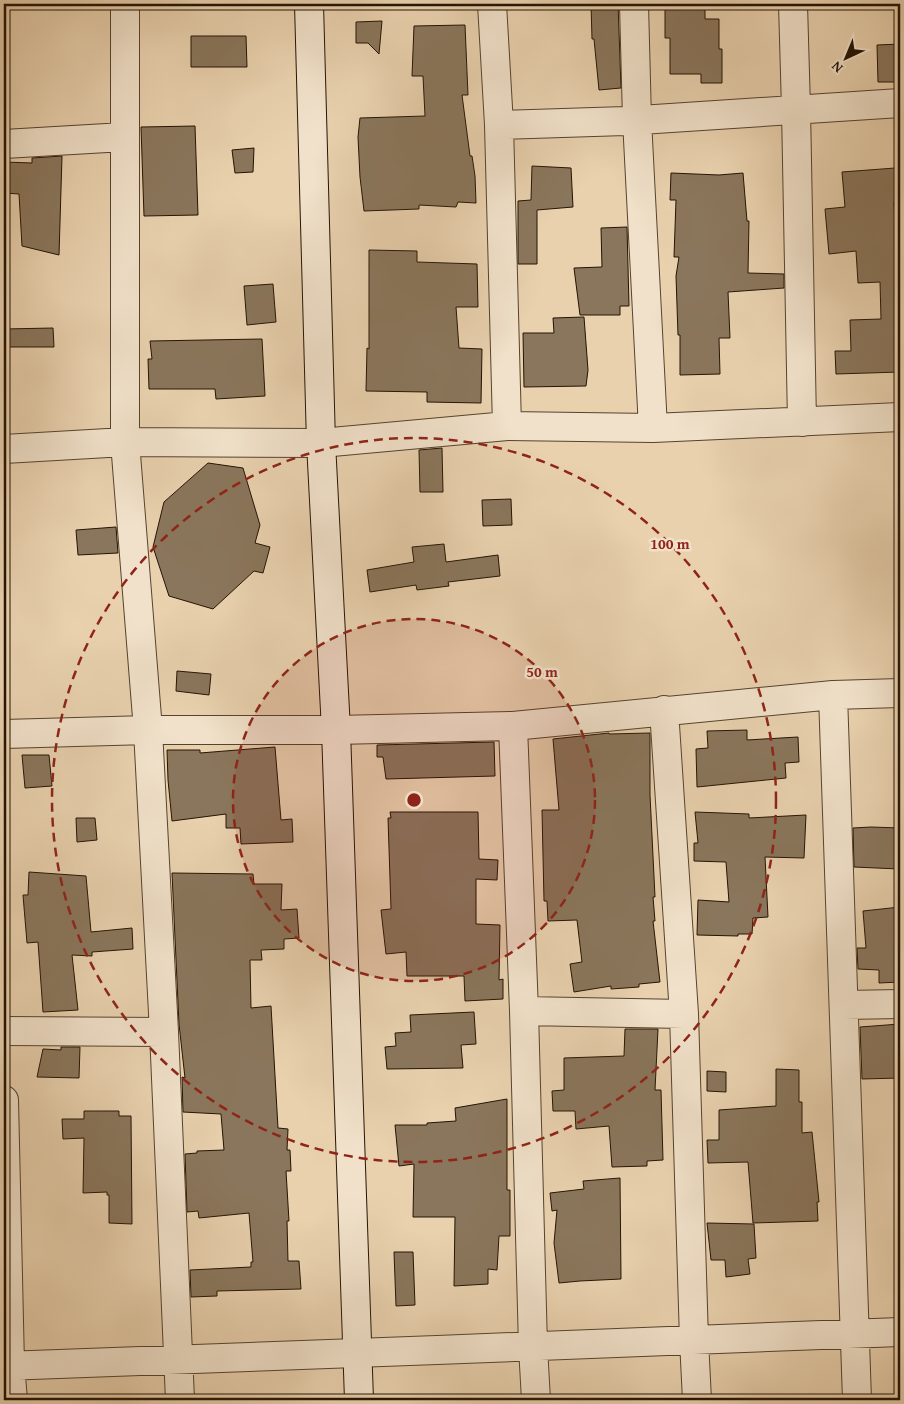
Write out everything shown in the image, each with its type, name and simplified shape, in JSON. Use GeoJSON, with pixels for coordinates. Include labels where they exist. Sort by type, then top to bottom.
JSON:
{"type":"FeatureCollection","features":[{"type":"Feature","properties":{"kind":"street"},"geometry":{"type":"LineString","coordinates":[[125,4],[125,442],[148,730],[164,1032],[180,1400]]}},
{"type":"Feature","properties":{"kind":"street"},"geometry":{"type":"LineString","coordinates":[[308,4],[321,443],[336,730],[359,1400]]}},
{"type":"Feature","properties":{"kind":"street"},"geometry":{"type":"LineString","coordinates":[[492,4],[499,125],[507,426]]}},
{"type":"Feature","properties":{"kind":"street"},"geometry":{"type":"LineString","coordinates":[[634,4],[637,120],[653,428]]}},
{"type":"Feature","properties":{"kind":"street"},"geometry":{"type":"LineString","coordinates":[[792,4],[802,422]]}},
{"type":"Feature","properties":{"kind":"street"},"geometry":{"type":"LineString","coordinates":[[499,125],[637,120],[900,103]]}},
{"type":"Feature","properties":{"kind":"street"},"geometry":{"type":"LineString","coordinates":[[4,144],[124,137]]}},
{"type":"Feature","properties":{"kind":"street"},"geometry":{"type":"LineString","coordinates":[[4,449],[125,442],[321,443],[507,426],[653,428],[900,417]]}},
{"type":"Feature","properties":{"kind":"street"},"geometry":{"type":"LineString","coordinates":[[4,734],[148,730],[336,730],[513,726],[833,695],[900,693]]}},
{"type":"Feature","properties":{"kind":"street"},"geometry":{"type":"LineString","coordinates":[[833,695],[857,1400]]}},
{"type":"Feature","properties":{"kind":"street"},"geometry":{"type":"LineString","coordinates":[[664,710],[684,1014],[697,1400]]}},
{"type":"Feature","properties":{"kind":"street"},"geometry":{"type":"LineString","coordinates":[[513,726],[536,1400]]}},
{"type":"Feature","properties":{"kind":"street"},"geometry":{"type":"LineString","coordinates":[[844,1005],[900,1004]]}},
{"type":"Feature","properties":{"kind":"street"},"geometry":{"type":"LineString","coordinates":[[524,1011],[684,1014]]}},
{"type":"Feature","properties":{"kind":"street"},"geometry":{"type":"LineString","coordinates":[[4,1031],[164,1032]]}},
{"type":"Feature","properties":{"kind":"street"},"geometry":{"type":"LineString","coordinates":[[4,1100],[7,1366],[12,1400]]}},
{"type":"Feature","properties":{"kind":"street"},"geometry":{"type":"LineString","coordinates":[[7,1366],[900,1332]]}},
{"type":"Feature","properties":{"kind":"building"},"geometry":{"type":"Polygon","coordinates":[[[591,4],[618,4],[621,88],[599,90],[594,39],[592,39],[591,4]]]}},
{"type":"Feature","properties":{"kind":"building"},"geometry":{"type":"Polygon","coordinates":[[[665,4],[705,4],[705,19],[719,19],[719,49],[722,49],[722,83],[701,83],[701,74],[670,74],[670,38],[665,38],[665,4]]]}},
{"type":"Feature","properties":{"kind":"building"},"geometry":{"type":"Polygon","coordinates":[[[382,21],[379,54],[368,43],[356,43],[356,22],[382,21]]]}},
{"type":"Feature","properties":{"kind":"building"},"geometry":{"type":"Polygon","coordinates":[[[465,25],[468,95],[462,95],[470,156],[472,156],[475,176],[476,203],[458,202],[456,207],[419,205],[419,209],[364,211],[358,137],[360,118],[425,116],[423,76],[412,76],[414,26],[465,25]]]}},
{"type":"Feature","properties":{"kind":"building"},"geometry":{"type":"Polygon","coordinates":[[[191,36],[246,36],[247,67],[191,67],[191,36]]]}},
{"type":"Feature","properties":{"kind":"building"},"geometry":{"type":"Polygon","coordinates":[[[900,44],[900,82],[878,82],[877,45],[900,44]]]}},
{"type":"Feature","properties":{"kind":"building"},"geometry":{"type":"Polygon","coordinates":[[[195,126],[198,215],[144,216],[141,127],[195,126]]]}},
{"type":"Feature","properties":{"kind":"building"},"geometry":{"type":"Polygon","coordinates":[[[254,148],[253,172],[235,173],[232,150],[254,148]]]}},
{"type":"Feature","properties":{"kind":"building"},"geometry":{"type":"Polygon","coordinates":[[[62,156],[59,255],[22,246],[19,194],[4,193],[4,162],[32,163],[32,158],[62,156]]]}},
{"type":"Feature","properties":{"kind":"building"},"geometry":{"type":"Polygon","coordinates":[[[532,166],[571,168],[573,207],[537,210],[537,264],[518,264],[518,201],[531,200],[532,166]]]}},
{"type":"Feature","properties":{"kind":"building"},"geometry":{"type":"Polygon","coordinates":[[[895,168],[900,201],[894,202],[900,311],[900,372],[836,374],[835,351],[851,351],[850,320],[881,319],[880,282],[858,283],[856,251],[829,254],[825,209],[845,207],[842,172],[895,168]]]}},
{"type":"Feature","properties":{"kind":"building"},"geometry":{"type":"Polygon","coordinates":[[[671,173],[719,175],[743,173],[747,221],[749,221],[748,273],[784,274],[784,288],[728,292],[730,338],[719,338],[720,374],[680,375],[680,335],[678,335],[676,276],[679,257],[674,257],[676,200],[670,200],[671,173]]]}},
{"type":"Feature","properties":{"kind":"building"},"geometry":{"type":"Polygon","coordinates":[[[627,227],[629,306],[620,306],[620,315],[580,315],[574,268],[602,267],[601,228],[627,227]]]}},
{"type":"Feature","properties":{"kind":"building"},"geometry":{"type":"Polygon","coordinates":[[[369,250],[417,251],[417,262],[477,264],[478,307],[456,307],[459,348],[482,349],[481,403],[427,402],[427,392],[366,391],[367,348],[369,349],[369,250]]]}},
{"type":"Feature","properties":{"kind":"building"},"geometry":{"type":"Polygon","coordinates":[[[273,284],[276,322],[247,325],[244,286],[273,284]]]}},
{"type":"Feature","properties":{"kind":"building"},"geometry":{"type":"Polygon","coordinates":[[[584,317],[588,370],[586,386],[524,387],[523,333],[554,333],[553,318],[584,317]]]}},
{"type":"Feature","properties":{"kind":"building"},"geometry":{"type":"Polygon","coordinates":[[[53,328],[54,347],[4,347],[4,329],[53,328]]]}},
{"type":"Feature","properties":{"kind":"building"},"geometry":{"type":"Polygon","coordinates":[[[262,339],[265,396],[216,399],[215,389],[149,389],[148,359],[152,359],[150,341],[262,339]]]}},
{"type":"Feature","properties":{"kind":"building"},"geometry":{"type":"Polygon","coordinates":[[[442,448],[443,492],[420,492],[419,450],[442,448]]]}},
{"type":"Feature","properties":{"kind":"building"},"geometry":{"type":"Polygon","coordinates":[[[208,463],[243,468],[260,525],[255,543],[270,547],[263,573],[254,571],[213,609],[169,596],[153,547],[164,502],[208,463]]]}},
{"type":"Feature","properties":{"kind":"building"},"geometry":{"type":"Polygon","coordinates":[[[511,499],[512,525],[483,526],[482,500],[511,499]]]}},
{"type":"Feature","properties":{"kind":"building"},"geometry":{"type":"Polygon","coordinates":[[[116,527],[118,553],[78,555],[76,530],[116,527]]]}},
{"type":"Feature","properties":{"kind":"building"},"geometry":{"type":"Polygon","coordinates":[[[444,544],[446,562],[498,555],[500,576],[448,582],[449,586],[417,590],[416,585],[370,592],[367,570],[414,562],[412,547],[444,544]]]}},
{"type":"Feature","properties":{"kind":"building"},"geometry":{"type":"Polygon","coordinates":[[[177,671],[211,674],[209,695],[176,691],[177,671]]]}},
{"type":"Feature","properties":{"kind":"building"},"geometry":{"type":"Polygon","coordinates":[[[747,730],[747,740],[798,737],[799,762],[785,763],[786,778],[697,787],[696,749],[708,748],[707,731],[747,730]]]}},
{"type":"Feature","properties":{"kind":"building"},"geometry":{"type":"Polygon","coordinates":[[[609,733],[650,733],[650,795],[655,897],[653,897],[655,921],[653,921],[660,982],[639,984],[639,987],[611,989],[611,986],[574,992],[570,964],[582,962],[577,920],[548,921],[547,901],[544,901],[542,810],[559,810],[553,739],[609,733]]]}},
{"type":"Feature","properties":{"kind":"building"},"geometry":{"type":"Polygon","coordinates":[[[494,742],[495,776],[386,779],[383,757],[377,757],[377,745],[494,742]]]}},
{"type":"Feature","properties":{"kind":"building"},"geometry":{"type":"Polygon","coordinates":[[[275,747],[281,820],[292,819],[293,842],[241,844],[240,828],[226,828],[226,814],[172,821],[167,750],[200,750],[200,753],[275,747]]]}},
{"type":"Feature","properties":{"kind":"building"},"geometry":{"type":"Polygon","coordinates":[[[22,755],[49,755],[52,786],[25,788],[22,755]]]}},
{"type":"Feature","properties":{"kind":"building"},"geometry":{"type":"Polygon","coordinates":[[[390,812],[478,812],[479,859],[498,860],[497,880],[476,879],[476,924],[500,925],[499,980],[503,979],[503,999],[465,1001],[464,976],[407,976],[406,952],[386,954],[381,910],[391,909],[388,818],[391,818],[390,812]]]}},
{"type":"Feature","properties":{"kind":"building"},"geometry":{"type":"Polygon","coordinates":[[[695,812],[749,814],[749,818],[806,815],[804,858],[765,857],[768,917],[753,918],[752,934],[738,934],[738,936],[697,935],[698,900],[729,902],[726,862],[694,861],[694,843],[698,843],[695,812]]]}},
{"type":"Feature","properties":{"kind":"building"},"geometry":{"type":"Polygon","coordinates":[[[76,818],[95,818],[97,840],[77,842],[76,818]]]}},
{"type":"Feature","properties":{"kind":"building"},"geometry":{"type":"Polygon","coordinates":[[[853,828],[900,828],[899,869],[854,867],[853,828]]]}},
{"type":"Feature","properties":{"kind":"building"},"geometry":{"type":"Polygon","coordinates":[[[29,872],[86,876],[91,932],[132,928],[133,949],[92,952],[92,956],[72,955],[78,1010],[43,1012],[38,942],[27,943],[23,895],[28,895],[29,872]]]}},
{"type":"Feature","properties":{"kind":"building"},"geometry":{"type":"Polygon","coordinates":[[[172,873],[253,874],[254,884],[282,884],[281,910],[297,909],[299,938],[284,939],[284,949],[261,950],[262,960],[250,960],[251,1008],[271,1006],[278,1128],[288,1129],[287,1150],[290,1150],[291,1171],[286,1171],[289,1221],[287,1221],[288,1261],[299,1261],[301,1289],[217,1291],[217,1296],[191,1297],[190,1270],[251,1267],[251,1262],[253,1262],[249,1213],[199,1218],[198,1211],[187,1212],[185,1154],[197,1153],[197,1151],[224,1150],[221,1114],[183,1112],[182,1077],[185,1078],[179,1024],[172,873]]]}},
{"type":"Feature","properties":{"kind":"building"},"geometry":{"type":"Polygon","coordinates":[[[900,907],[900,982],[879,983],[879,970],[858,969],[857,948],[866,948],[863,911],[900,907]]]}},
{"type":"Feature","properties":{"kind":"building"},"geometry":{"type":"Polygon","coordinates":[[[474,1012],[476,1044],[461,1045],[463,1068],[387,1069],[385,1047],[396,1046],[395,1033],[411,1032],[410,1015],[474,1012]]]}},
{"type":"Feature","properties":{"kind":"building"},"geometry":{"type":"Polygon","coordinates":[[[900,1024],[900,1078],[862,1079],[860,1027],[900,1024]]]}},
{"type":"Feature","properties":{"kind":"building"},"geometry":{"type":"Polygon","coordinates":[[[625,1029],[658,1029],[655,1090],[661,1090],[663,1160],[647,1161],[647,1166],[612,1167],[609,1126],[576,1129],[575,1111],[553,1111],[552,1091],[564,1090],[564,1058],[624,1056],[625,1029]]]}},
{"type":"Feature","properties":{"kind":"building"},"geometry":{"type":"Polygon","coordinates":[[[61,1047],[80,1047],[79,1078],[37,1077],[43,1049],[61,1050],[61,1047]]]}},
{"type":"Feature","properties":{"kind":"building"},"geometry":{"type":"Polygon","coordinates":[[[776,1069],[799,1070],[799,1102],[802,1102],[802,1133],[812,1132],[819,1202],[817,1202],[818,1221],[753,1223],[748,1162],[708,1163],[707,1140],[719,1140],[719,1110],[776,1106],[776,1069]]]}},
{"type":"Feature","properties":{"kind":"building"},"geometry":{"type":"Polygon","coordinates":[[[707,1071],[726,1072],[726,1092],[707,1091],[707,1071]]]}},
{"type":"Feature","properties":{"kind":"building"},"geometry":{"type":"Polygon","coordinates":[[[507,1099],[507,1190],[510,1190],[510,1236],[499,1236],[497,1270],[488,1269],[488,1284],[454,1286],[455,1217],[413,1217],[414,1164],[399,1166],[395,1125],[427,1125],[427,1123],[456,1121],[455,1108],[507,1099]]]}},
{"type":"Feature","properties":{"kind":"building"},"geometry":{"type":"Polygon","coordinates":[[[84,1111],[119,1111],[119,1116],[131,1116],[132,1224],[109,1223],[109,1195],[107,1195],[107,1192],[83,1193],[84,1138],[63,1139],[62,1119],[84,1119],[84,1111]]]}},
{"type":"Feature","properties":{"kind":"building"},"geometry":{"type":"Polygon","coordinates":[[[620,1178],[621,1279],[559,1283],[554,1243],[557,1210],[552,1211],[550,1193],[584,1189],[583,1181],[620,1178]]]}},
{"type":"Feature","properties":{"kind":"building"},"geometry":{"type":"Polygon","coordinates":[[[707,1223],[754,1224],[756,1258],[748,1259],[750,1274],[726,1277],[725,1260],[711,1260],[707,1223]]]}},
{"type":"Feature","properties":{"kind":"building"},"geometry":{"type":"Polygon","coordinates":[[[394,1252],[413,1252],[415,1305],[396,1306],[394,1252]]]}}]}
